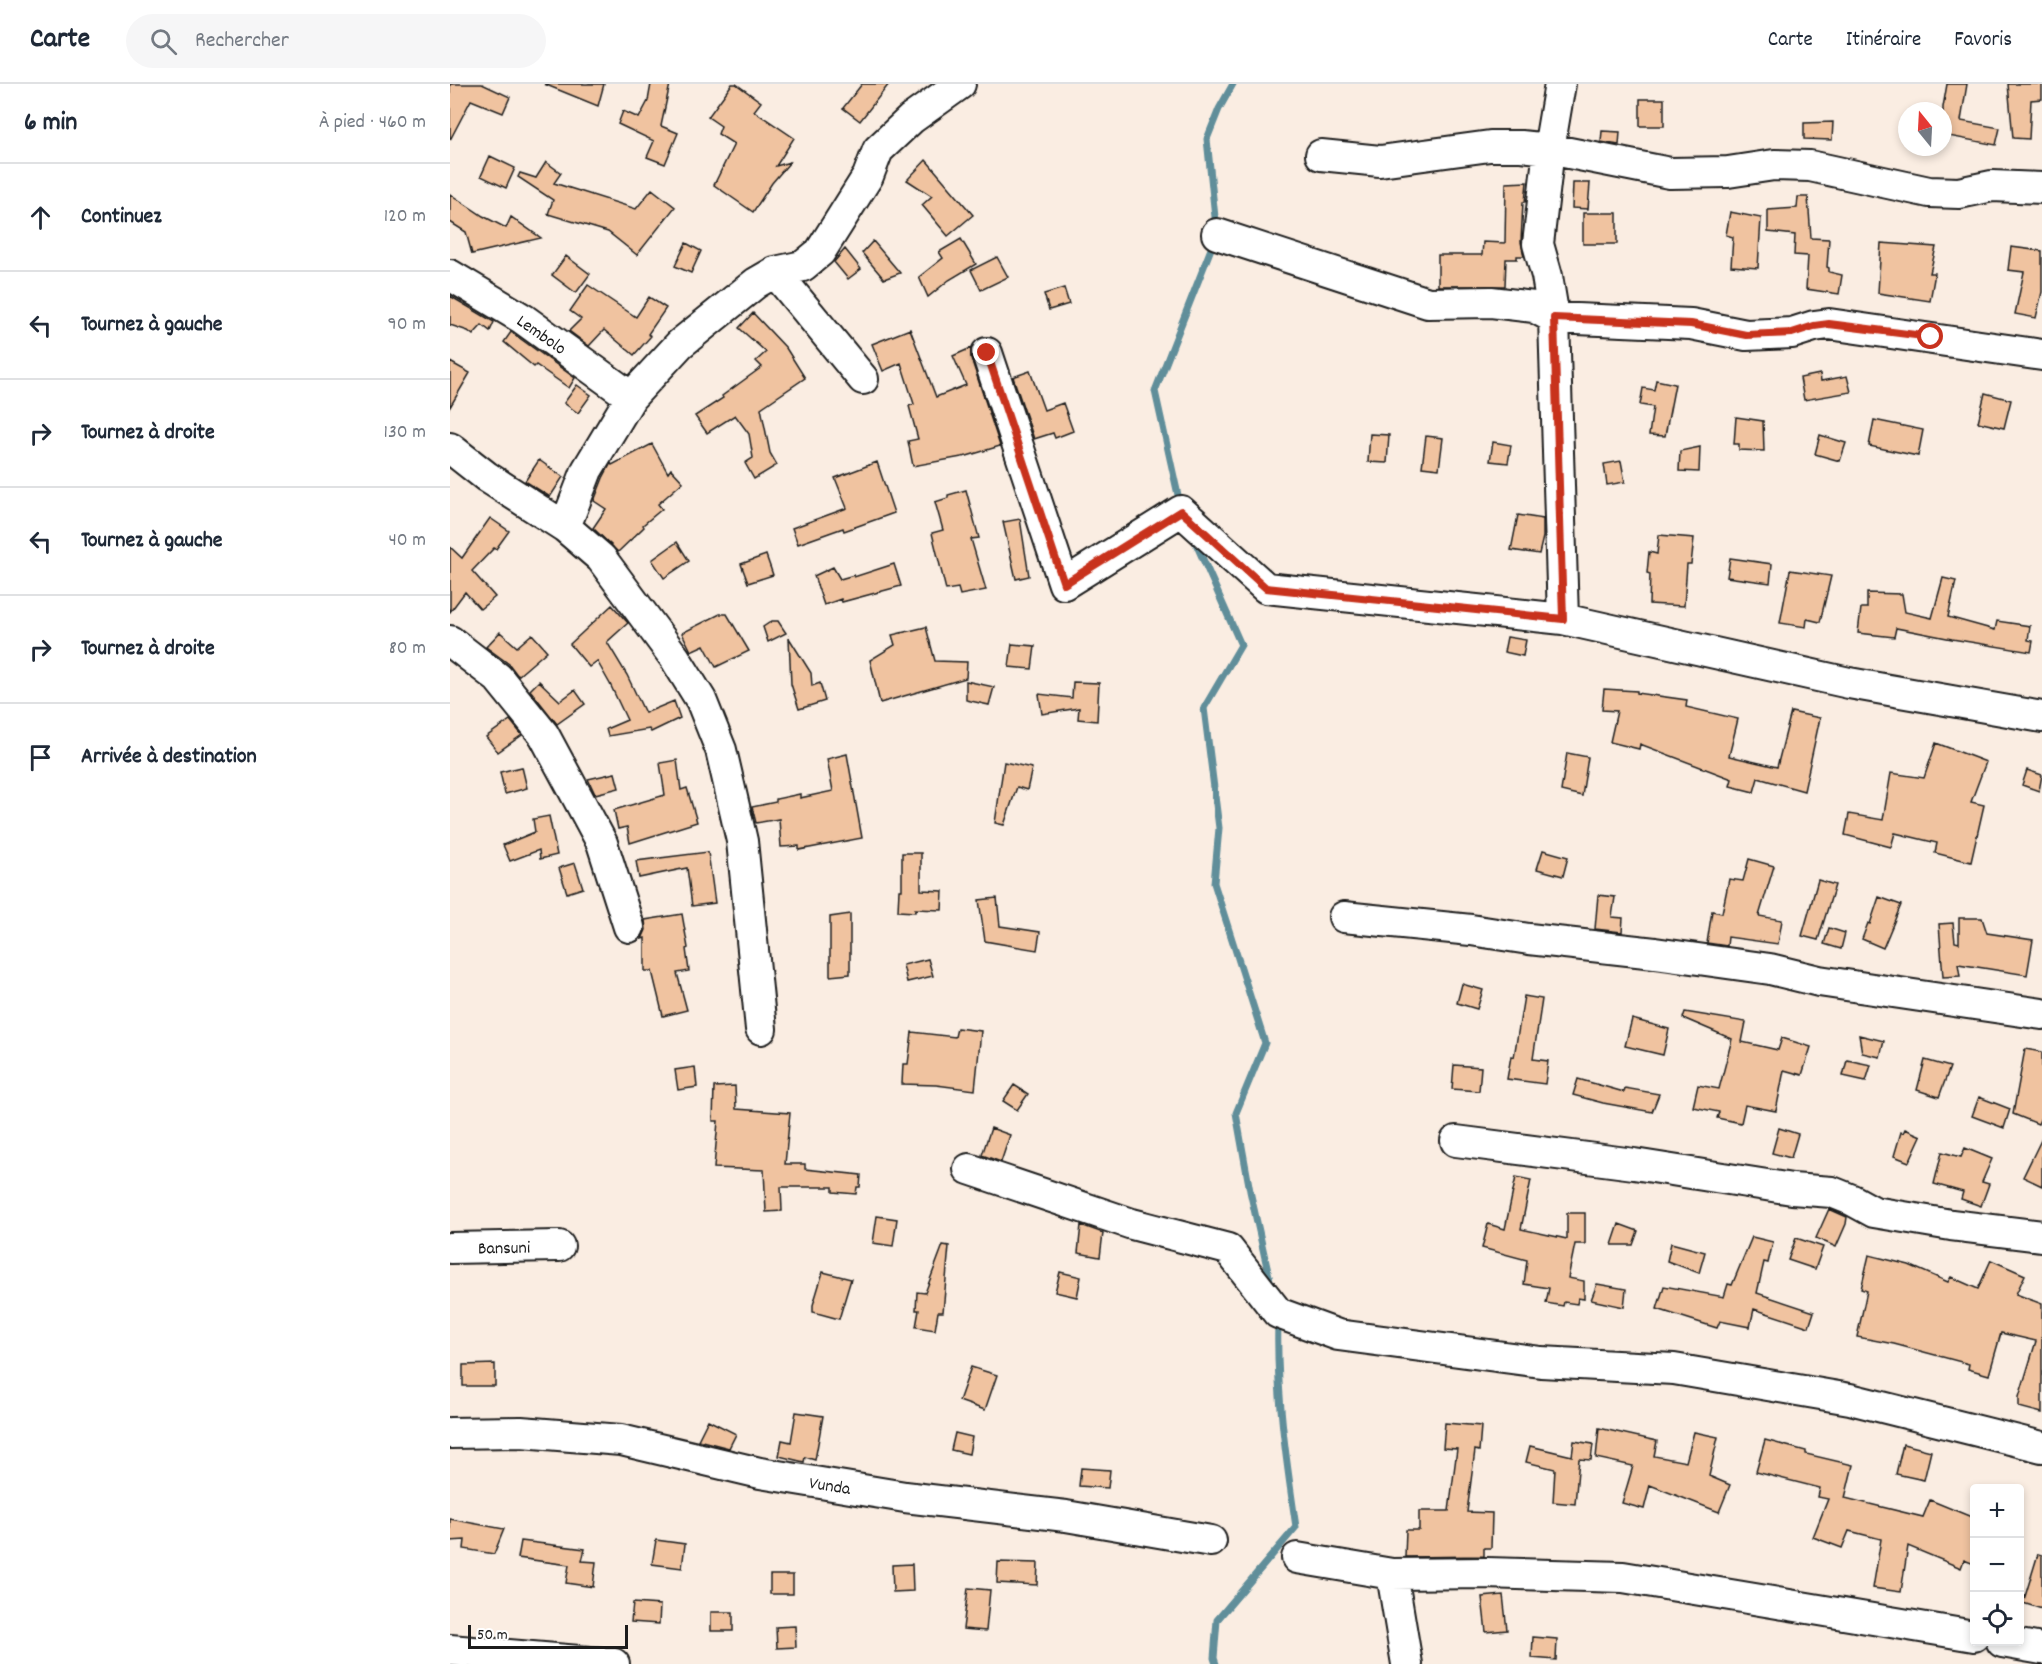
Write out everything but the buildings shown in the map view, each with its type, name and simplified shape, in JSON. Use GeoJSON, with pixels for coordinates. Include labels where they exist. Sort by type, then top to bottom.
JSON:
{"type":"FeatureCollection","features":[{"type":"Feature","properties":{"kind":"street"},"geometry":{"type":"LineString","coordinates":[[565,527],[586,470],[631,397],[680,344],[756,283],[775,272],[802,266],[820,252],[868,176],[878,150],[911,119],[960,84]]}},
{"type":"Feature","properties":{"kind":"street"},"geometry":{"type":"LineString","coordinates":[[1560,84],[1549,149],[1538,244],[1547,276],[1554,318],[1563,619]]}},
{"type":"Feature","properties":{"kind":"street"},"geometry":{"type":"LineString","coordinates":[[1321,155],[1380,161],[1490,147],[1521,146],[1549,149],[1670,173],[1728,172],[1774,165],[1810,166],[1929,192],[1959,193],[1992,186],[2042,188]]}},
{"type":"Feature","properties":{"kind":"street"},"geometry":{"type":"LineString","coordinates":[[1217,234],[1428,303],[1502,303],[1534,307],[1554,318],[1691,324],[1746,335],[1792,333],[1829,324],[2042,355]]}},
{"type":"Feature","properties":{"kind":"street"},"geometry":{"type":"LineString","coordinates":[[775,272],[863,379]]}},
{"type":"Feature","properties":{"kind":"street","name":"Lembolo"},"geometry":{"type":"LineString","coordinates":[[450,275],[523,319],[631,397]]}},
{"type":"Feature","properties":{"kind":"street"},"geometry":{"type":"LineString","coordinates":[[987,353],[1064,584],[1181,511],[1266,588],[1563,619],[1849,683],[2042,717]]}},
{"type":"Feature","properties":{"kind":"street"},"geometry":{"type":"LineString","coordinates":[[456,463],[565,527],[601,558],[675,658],[701,700],[721,750],[742,841],[761,1029]]}},
{"type":"Feature","properties":{"kind":"street"},"geometry":{"type":"LineString","coordinates":[[450,641],[498,678],[544,735],[602,843],[629,927]]}},
{"type":"Feature","properties":{"kind":"street"},"geometry":{"type":"LineString","coordinates":[[1344,917],[1471,930],[1747,965],[1819,981],[2042,1014]]}},
{"type":"Feature","properties":{"kind":"street"},"geometry":{"type":"LineString","coordinates":[[1456,1141],[1634,1164],[1792,1189],[1832,1192],[1874,1212],[2042,1236]]}},
{"type":"Feature","properties":{"kind":"street"},"geometry":{"type":"LineString","coordinates":[[969,1169],[1132,1224],[1228,1249],[1278,1313],[1338,1335],[1541,1362],[1674,1369],[1850,1399],[2042,1447]]}},
{"type":"Feature","properties":{"kind":"street","name":"Bansuni"},"geometry":{"type":"LineString","coordinates":[[450,1248],[559,1246]]}},
{"type":"Feature","properties":{"kind":"street","name":"Vunda"},"geometry":{"type":"LineString","coordinates":[[450,1433],[521,1432],[621,1440],[760,1473],[905,1497],[1066,1516],[1211,1541]]}},
{"type":"Feature","properties":{"kind":"street"},"geometry":{"type":"LineString","coordinates":[[1296,1558],[1392,1574],[1486,1573],[1623,1577],[1970,1635]]}},
{"type":"Feature","properties":{"kind":"street"},"geometry":{"type":"LineString","coordinates":[[1392,1574],[1407,1664]]}},
{"type":"Feature","properties":{"kind":"street"},"geometry":{"type":"LineString","coordinates":[[2024,1645],[2042,1649]]}},
{"type":"Feature","properties":{"kind":"street"},"geometry":{"type":"LineString","coordinates":[[450,1650],[614,1664]]}},
{"type":"Feature","properties":{"kind":"waterway"},"geometry":{"type":"LineString","coordinates":[[1216,227],[1207,139],[1219,109],[1233,84]]}},
{"type":"Feature","properties":{"kind":"waterway"},"geometry":{"type":"LineString","coordinates":[[1180,504],[1155,391],[1214,241]]}},
{"type":"Feature","properties":{"kind":"waterway"},"geometry":{"type":"LineString","coordinates":[[1194,539],[1241,645],[1204,708],[1219,828],[1214,883],[1265,1043],[1236,1113],[1250,1191],[1271,1285]]}},
{"type":"Feature","properties":{"kind":"waterway"},"geometry":{"type":"LineString","coordinates":[[1216,1664],[1214,1658],[1217,1620],[1296,1527],[1280,1399],[1278,1322]]}},
{"type":"Feature","properties":{"kind":"route"},"geometry":{"type":"LineString","coordinates":[[987,353],[1064,584],[1181,511],[1266,588],[1563,619],[1554,318],[1691,324],[1746,335],[1792,333],[1829,324],[1931,337]]}}]}
